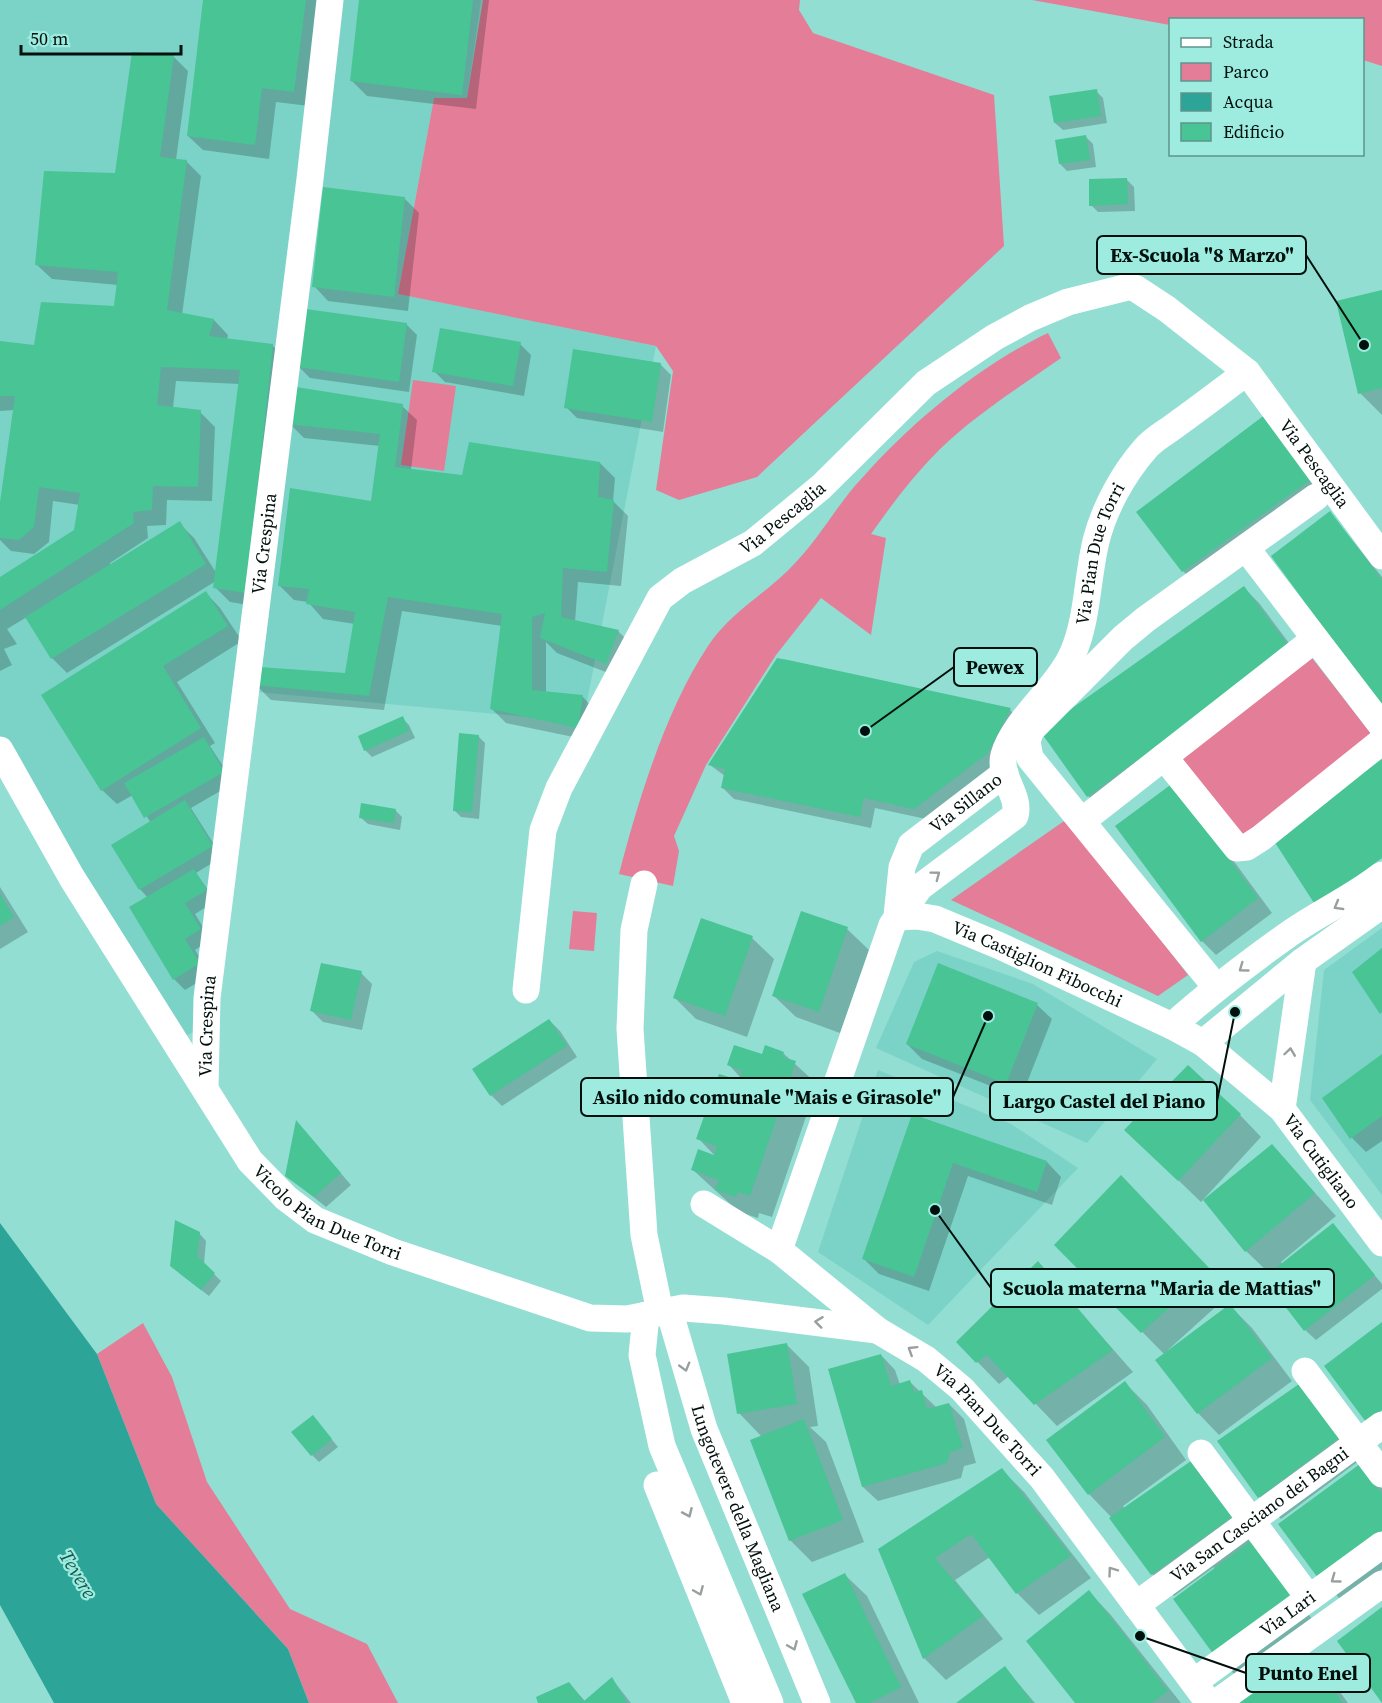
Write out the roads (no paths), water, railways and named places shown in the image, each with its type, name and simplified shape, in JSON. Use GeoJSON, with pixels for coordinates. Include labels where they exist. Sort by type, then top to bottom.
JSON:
{"type":"FeatureCollection","features":[{"type":"Feature","properties":{"kind":"street","name":"Via Crespina"},"geometry":{"type":"LineString","coordinates":[[205,1088],[207,998],[310,179],[330,0]]}},
{"type":"Feature","properties":{"kind":"street","name":"Via Pescaglia"},"geometry":{"type":"LineString","coordinates":[[526,990],[539,854],[548,815],[559,788],[651,611],[666,592],[728,559],[782,521],[821,487],[926,383],[995,337],[1030,318],[1068,302],[1128,287],[1135,288],[1167,309],[1247,372],[1382,556]]}},
{"type":"Feature","properties":{"kind":"street","name":"Via Pescaglia"},"geometry":{"type":"LineString","coordinates":[[1247,372],[1271,374],[1382,525]]}},
{"type":"Feature","properties":{"kind":"street","name":"Via Pian Due Torri"},"geometry":{"type":"LineString","coordinates":[[1005,773],[1004,756],[1018,728],[1051,689],[1072,655],[1081,631],[1097,538],[1104,516],[1125,476],[1146,447],[1247,372]]}},
{"type":"Feature","properties":{"kind":"street"},"geometry":{"type":"LineString","coordinates":[[1216,987],[1030,758],[1027,741],[1031,730],[1123,638],[1169,602],[1316,497]]}},
{"type":"Feature","properties":{"kind":"street"},"geometry":{"type":"LineString","coordinates":[[1246,548],[1382,726]]}},
{"type":"Feature","properties":{"kind":"street"},"geometry":{"type":"LineString","coordinates":[[1082,820],[1316,639]]}},
{"type":"Feature","properties":{"kind":"street"},"geometry":{"type":"LineString","coordinates":[[1164,757],[1237,848],[1247,846],[1261,838],[1382,741]]}},
{"type":"Feature","properties":{"kind":"street","name":"Vicolo Pian Due Torri"},"geometry":{"type":"LineString","coordinates":[[0,750],[72,878],[250,1161],[286,1198],[315,1220],[393,1251],[590,1318],[627,1319],[682,1308],[877,1330]]}},
{"type":"Feature","properties":{"kind":"street","name":"Via Sillano"},"geometry":{"type":"LineString","coordinates":[[779,1250],[844,1057],[897,917],[902,867],[911,845],[1005,773],[1018,805],[1015,816],[920,887],[897,917]]}},
{"type":"Feature","properties":{"kind":"street"},"geometry":{"type":"LineString","coordinates":[[1172,1026],[1216,987],[1291,933],[1351,898],[1382,875]]}},
{"type":"Feature","properties":{"kind":"street","name":"Lungotevere della Magliana"},"geometry":{"type":"LineString","coordinates":[[644,884],[634,930],[630,1029],[644,1235],[658,1312],[817,1703]]}},
{"type":"Feature","properties":{"kind":"street"},"geometry":{"type":"LineString","coordinates":[[1203,1043],[1303,961],[1382,905]]}},
{"type":"Feature","properties":{"kind":"street","name":"Via Castiglion Fibocchi"},"geometry":{"type":"LineString","coordinates":[[897,917],[917,916],[935,919],[1172,1026],[1203,1043]]}},
{"type":"Feature","properties":{"kind":"street"},"geometry":{"type":"LineString","coordinates":[[1282,1109],[1303,961]]}},
{"type":"Feature","properties":{"kind":"street","name":"Via Cutigliano"},"geometry":{"type":"LineString","coordinates":[[1203,1043],[1282,1109],[1382,1243]]}},
{"type":"Feature","properties":{"kind":"street","name":"Via Pian Due Torri"},"geometry":{"type":"LineString","coordinates":[[704,1204],[779,1250],[877,1330],[939,1369],[986,1413],[1075,1520],[1201,1697]]}},
{"type":"Feature","properties":{"kind":"street","name":"Lungotevere della Magliana"},"geometry":{"type":"LineString","coordinates":[[658,1312],[642,1355],[634,1400],[642,1440],[675,1532],[745,1703]]}},
{"type":"Feature","properties":{"kind":"street","name":"Lungotevere della Magliana"},"geometry":{"type":"LineString","coordinates":[[642,1355],[667,1461],[770,1703]]}},
{"type":"Feature","properties":{"kind":"street"},"geometry":{"type":"LineString","coordinates":[[1305,1371],[1382,1474]]}},
{"type":"Feature","properties":{"kind":"street","name":"Via San Casciano dei Bagni"},"geometry":{"type":"LineString","coordinates":[[1136,1605],[1382,1425]]}},
{"type":"Feature","properties":{"kind":"street"},"geometry":{"type":"LineString","coordinates":[[1201,1453],[1309,1598]]}},
{"type":"Feature","properties":{"kind":"street","name":"Via Lari"},"geometry":{"type":"LineString","coordinates":[[1201,1697],[1309,1598],[1382,1545]]}},
{"type":"Feature","properties":{"kind":"street"},"geometry":{"type":"LineString","coordinates":[[1201,1697],[1382,1584]]}},
{"type":"Feature","properties":{"kind":"water","name":"Tevere"},"geometry":{"type":"Polygon","coordinates":[[[0,1223],[97,1354],[156,1504],[288,1649],[309,1703],[54,1703],[0,1605],[0,1223]]]}},
{"type":"Feature","properties":{"kind":"place","name":"Ex-Scuola \"8 Marzo\""},"geometry":{"type":"Point","coordinates":[1364,345]}},
{"type":"Feature","properties":{"kind":"place","name":"Pewex"},"geometry":{"type":"Point","coordinates":[865,731]}},
{"type":"Feature","properties":{"kind":"place","name":"Largo Castel del Piano"},"geometry":{"type":"Point","coordinates":[1235,1012]}},
{"type":"Feature","properties":{"kind":"place","name":"Asilo nido comunale \"Mais e Girasole\""},"geometry":{"type":"Point","coordinates":[988,1016]}},
{"type":"Feature","properties":{"kind":"place","name":"Scuola materna \"Maria de Mattias\""},"geometry":{"type":"Point","coordinates":[935,1210]}},
{"type":"Feature","properties":{"kind":"place","name":"Punto Enel"},"geometry":{"type":"Point","coordinates":[1140,1636]}}]}
